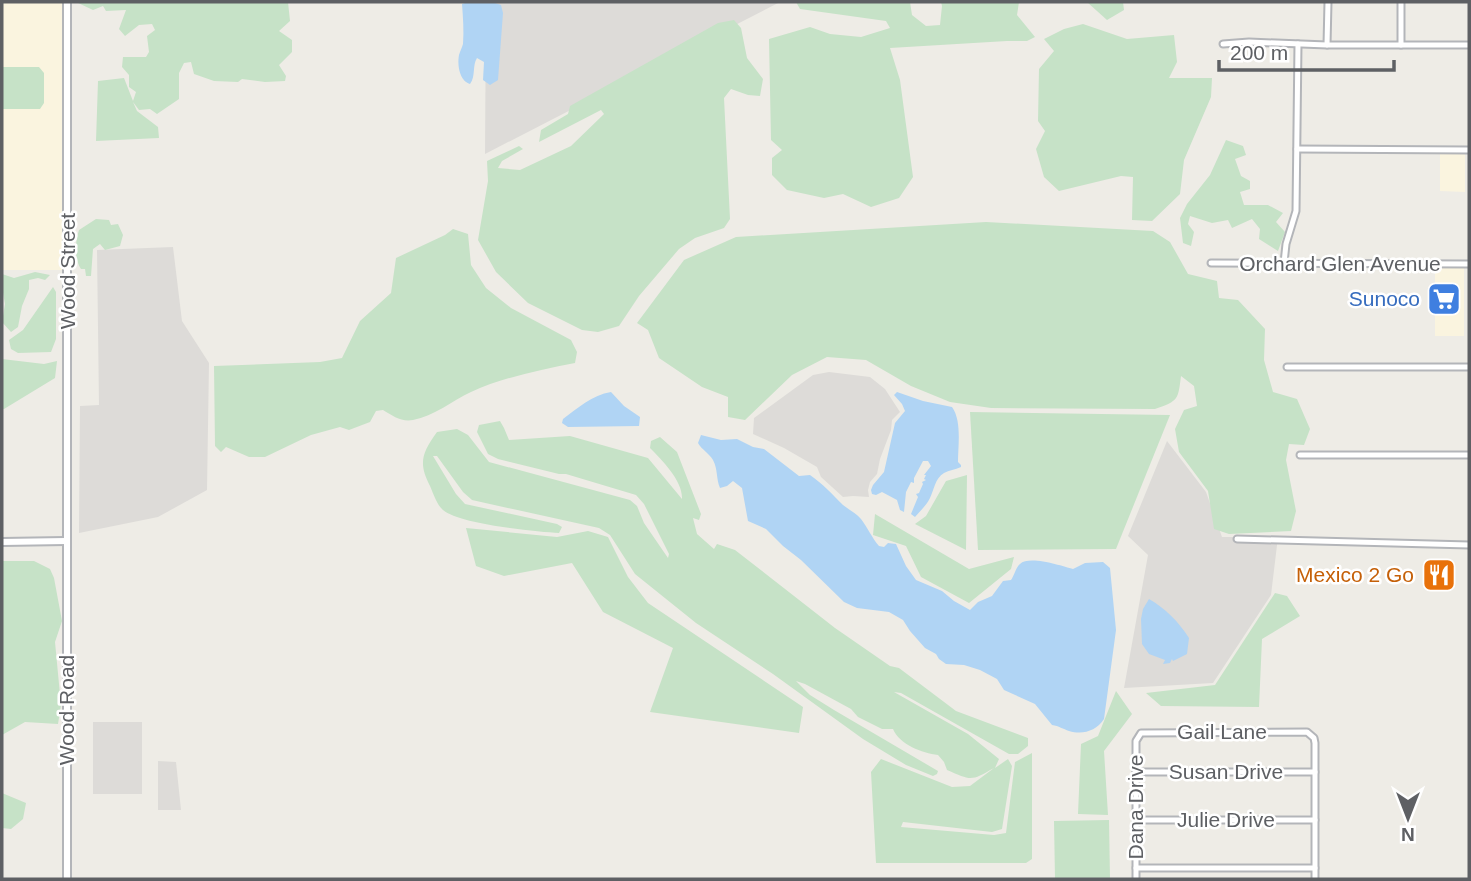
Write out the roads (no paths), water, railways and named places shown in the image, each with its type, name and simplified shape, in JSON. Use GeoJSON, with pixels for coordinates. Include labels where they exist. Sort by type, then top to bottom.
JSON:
{"type":"FeatureCollection","features":[{"type":"Feature","properties":{"kind":"street","name":"Wood Street"},"geometry":{"type":"LineString","coordinates":[[66,541],[68,2]]}},
{"type":"Feature","properties":{"kind":"street"},"geometry":{"type":"LineString","coordinates":[[1327,45],[1328,2]]}},
{"type":"Feature","properties":{"kind":"street"},"geometry":{"type":"LineString","coordinates":[[1401,2],[1401,45]]}},
{"type":"Feature","properties":{"kind":"street"},"geometry":{"type":"LineString","coordinates":[[1223,44],[1249,42],[1469,45]]}},
{"type":"Feature","properties":{"kind":"street"},"geometry":{"type":"LineString","coordinates":[[1284,263],[1286,244],[1296,211],[1298,44]]}},
{"type":"Feature","properties":{"kind":"street"},"geometry":{"type":"LineString","coordinates":[[1297,149],[1469,150]]}},
{"type":"Feature","properties":{"kind":"street","name":"Orchard Glen Avenue"},"geometry":{"type":"LineString","coordinates":[[1211,263],[1469,264]]}},
{"type":"Feature","properties":{"kind":"street"},"geometry":{"type":"LineString","coordinates":[[1287,367],[1469,367]]}},
{"type":"Feature","properties":{"kind":"street"},"geometry":{"type":"LineString","coordinates":[[1300,455],[1469,455]]}},
{"type":"Feature","properties":{"kind":"street"},"geometry":{"type":"LineString","coordinates":[[1237,539],[1469,545]]}},
{"type":"Feature","properties":{"kind":"street"},"geometry":{"type":"LineString","coordinates":[[2,542],[66,541]]}},
{"type":"Feature","properties":{"kind":"street","name":"Wood Road"},"geometry":{"type":"LineString","coordinates":[[66,541],[67,879]]}},
{"type":"Feature","properties":{"kind":"street","name":"Gail Lane"},"geometry":{"type":"LineString","coordinates":[[1139,735],[1146,732],[1307,732],[1314,738],[1315,772]]}},
{"type":"Feature","properties":{"kind":"street","name":"Dana Drive"},"geometry":{"type":"LineString","coordinates":[[1136,879],[1136,741],[1139,735]]}},
{"type":"Feature","properties":{"kind":"street","name":"Susan Drive"},"geometry":{"type":"LineString","coordinates":[[1136,772],[1315,772]]}},
{"type":"Feature","properties":{"kind":"street"},"geometry":{"type":"LineString","coordinates":[[1315,772],[1315,879]]}},
{"type":"Feature","properties":{"kind":"street","name":"Julie Drive"},"geometry":{"type":"LineString","coordinates":[[1136,820],[1315,820]]}},
{"type":"Feature","properties":{"kind":"street"},"geometry":{"type":"LineString","coordinates":[[1136,868],[1315,868]]}},
{"type":"Feature","properties":{"kind":"water"},"geometry":{"type":"Polygon","coordinates":[[[492,2],[501,5],[503,13],[498,80],[490,85],[483,80],[484,62],[477,58],[470,84],[460,72],[458,59],[463,44],[462,4],[492,2]]]}},
{"type":"Feature","properties":{"kind":"water"},"geometry":{"type":"Polygon","coordinates":[[[611,392],[624,406],[640,417],[639,426],[568,427],[562,423],[563,419],[586,402],[611,392]]]}},
{"type":"Feature","properties":{"kind":"water"},"geometry":{"type":"Polygon","coordinates":[[[897,392],[952,407],[958,426],[958,462],[961,467],[941,475],[928,501],[915,517],[911,514],[918,497],[916,494],[926,480],[924,475],[931,466],[928,461],[923,461],[914,483],[911,482],[906,492],[904,512],[900,510],[897,500],[882,492],[872,494],[871,490],[884,472],[895,423],[905,411],[894,395],[897,392]]]}},
{"type":"Feature","properties":{"kind":"water"},"geometry":{"type":"Polygon","coordinates":[[[701,435],[721,440],[737,439],[764,449],[799,476],[810,475],[859,517],[879,546],[896,544],[916,580],[942,591],[970,610],[978,602],[992,596],[1003,581],[1011,580],[1019,565],[1024,562],[1046,562],[1073,569],[1085,563],[1103,562],[1110,568],[1116,630],[1104,719],[1093,729],[1084,732],[1069,731],[1052,725],[1035,704],[1004,690],[997,679],[964,665],[946,664],[925,648],[903,620],[889,612],[857,608],[844,602],[766,529],[748,521],[742,488],[733,481],[720,488],[713,460],[698,443],[701,435]]]}},
{"type":"Feature","properties":{"kind":"water"},"geometry":{"type":"Polygon","coordinates":[[[1149,599],[1171,616],[1189,638],[1187,654],[1173,661],[1172,659],[1170,663],[1163,664],[1165,660],[1149,654],[1142,644],[1141,619],[1149,599]]]}},
{"type":"Feature","properties":{"kind":"place","name":"Sunoco"},"geometry":{"type":"Point","coordinates":[1444,299]}},
{"type":"Feature","properties":{"kind":"place","name":"Mexico 2 Go"},"geometry":{"type":"Point","coordinates":[1439,575]}}]}
